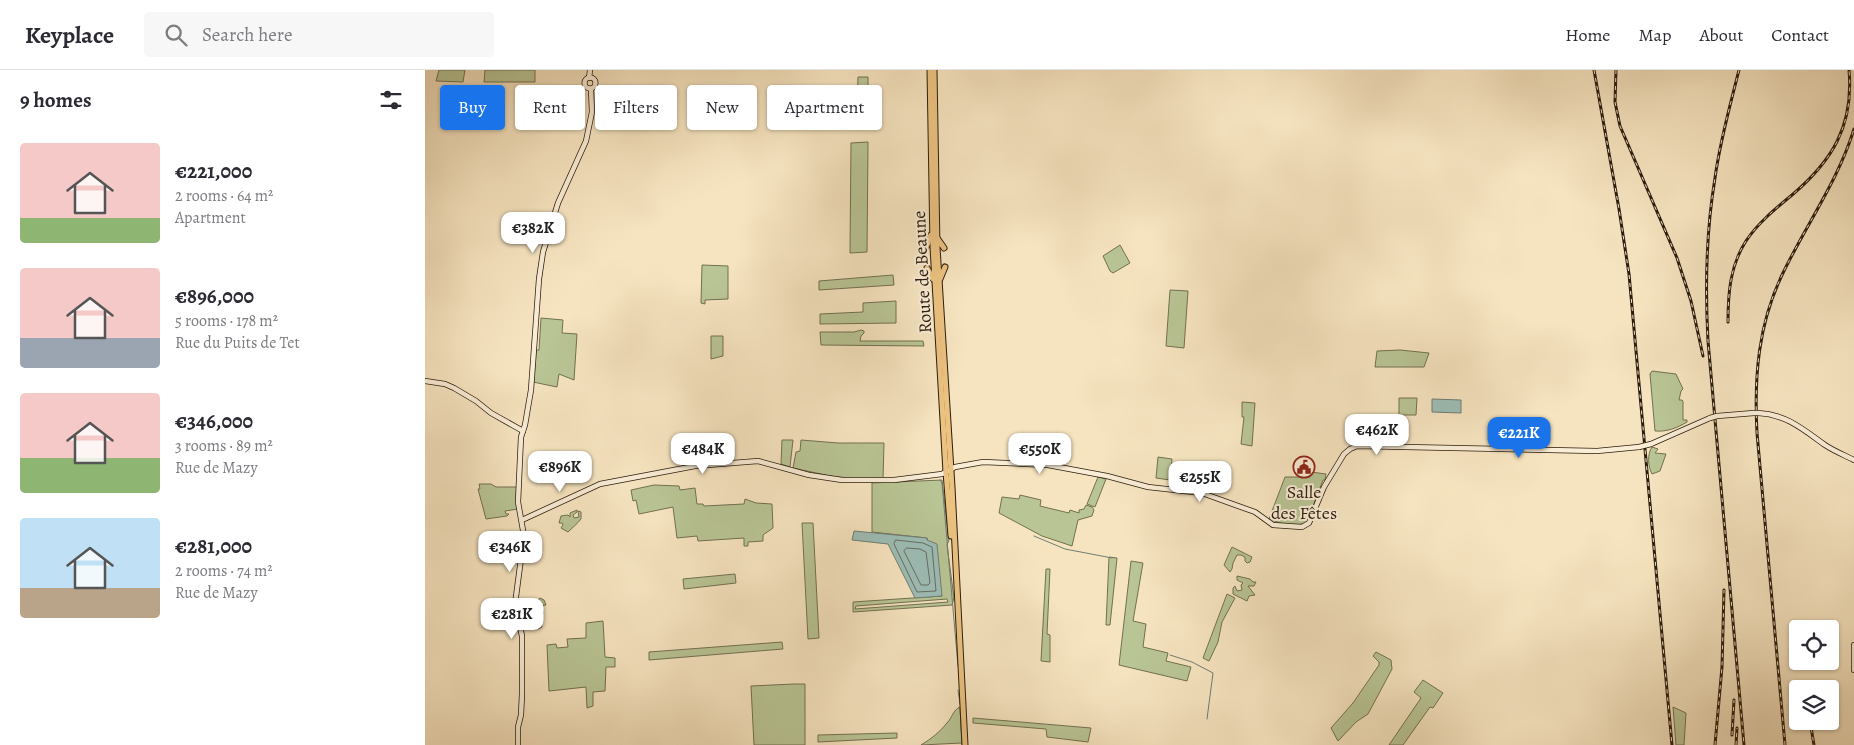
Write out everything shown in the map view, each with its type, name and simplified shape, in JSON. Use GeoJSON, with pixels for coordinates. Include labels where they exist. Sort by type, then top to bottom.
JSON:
{"type":"FeatureCollection","features":[{"type":"Feature","properties":{"kind":"main road"},"geometry":{"type":"LineString","coordinates":[[518,745],[522,694],[522,636],[515,604],[524,544],[518,502],[520,445],[531,390],[539,280],[543,252],[558,203],[586,142],[592,112],[591,89],[586,87],[585,83],[589,78],[590,70]]}},
{"type":"Feature","properties":{"kind":"main road","name":"Route de Beaune"},"geometry":{"type":"LineString","coordinates":[[930,70],[935,235],[949,522],[956,572],[965,743]]}},
{"type":"Feature","properties":{"kind":"main road","name":"Route de Beaune"},"geometry":{"type":"LineString","coordinates":[[934,70],[935,235]]}},
{"type":"Feature","properties":{"kind":"main road"},"geometry":{"type":"LineString","coordinates":[[925,250],[935,235],[944,248]]}},
{"type":"Feature","properties":{"kind":"main road"},"geometry":{"type":"LineString","coordinates":[[927,268],[937,282],[945,267]]}},
{"type":"Feature","properties":{"kind":"main road"},"geometry":{"type":"LineString","coordinates":[[425,381],[445,384],[454,388],[476,401],[491,414],[523,431]]}},
{"type":"Feature","properties":{"kind":"main road"},"geometry":{"type":"LineString","coordinates":[[522,520],[595,486],[695,466],[758,461],[809,475],[842,480],[894,480],[942,474],[965,465],[987,462],[1059,467],[1107,476],[1149,488],[1202,493],[1255,512],[1273,525],[1288,527],[1305,526],[1311,520],[1326,484],[1344,454],[1353,447],[1382,446],[1597,452],[1651,444],[1710,418],[1739,413],[1777,416],[1791,421],[1835,451],[1854,458]]}},
{"type":"Feature","properties":{"kind":"main road"},"geometry":{"type":"LineString","coordinates":[[1854,645],[1854,670]]}},
{"type":"Feature","properties":{"kind":"green space"},"geometry":{"type":"Polygon","coordinates":[[[439,70],[465,70],[463,82],[436,81],[439,70]]]}},
{"type":"Feature","properties":{"kind":"green space"},"geometry":{"type":"Polygon","coordinates":[[[485,70],[535,70],[535,82],[484,82],[485,70]]]}},
{"type":"Feature","properties":{"kind":"green space"},"geometry":{"type":"Polygon","coordinates":[[[858,77],[868,77],[868,85],[858,85],[858,77]]]}},
{"type":"Feature","properties":{"kind":"green space"},"geometry":{"type":"Polygon","coordinates":[[[868,142],[867,252],[850,253],[851,143],[868,142]]]}},
{"type":"Feature","properties":{"kind":"green space"},"geometry":{"type":"Polygon","coordinates":[[[1120,245],[1130,263],[1113,273],[1110,271],[1103,256],[1120,245]]]}},
{"type":"Feature","properties":{"kind":"green space"},"geometry":{"type":"Polygon","coordinates":[[[702,265],[728,266],[728,299],[705,300],[705,304],[701,303],[702,265]]]}},
{"type":"Feature","properties":{"kind":"green space"},"geometry":{"type":"Polygon","coordinates":[[[893,275],[894,285],[819,290],[819,281],[893,275]]]}},
{"type":"Feature","properties":{"kind":"green space"},"geometry":{"type":"Polygon","coordinates":[[[1170,290],[1188,291],[1184,348],[1166,346],[1170,290]]]}},
{"type":"Feature","properties":{"kind":"green space"},"geometry":{"type":"Polygon","coordinates":[[[896,301],[896,323],[820,324],[820,314],[863,312],[863,303],[896,301]]]}},
{"type":"Feature","properties":{"kind":"green space"},"geometry":{"type":"Polygon","coordinates":[[[541,318],[563,320],[562,333],[577,334],[574,380],[559,374],[557,387],[533,382],[536,350],[539,350],[541,318]]]}},
{"type":"Feature","properties":{"kind":"green space"},"geometry":{"type":"Polygon","coordinates":[[[861,330],[864,333],[860,341],[923,341],[924,346],[821,345],[820,332],[854,332],[861,330]]]}},
{"type":"Feature","properties":{"kind":"green space"},"geometry":{"type":"Polygon","coordinates":[[[711,336],[723,336],[723,356],[711,359],[711,336]]]}},
{"type":"Feature","properties":{"kind":"green space"},"geometry":{"type":"Polygon","coordinates":[[[1400,350],[1429,353],[1424,367],[1375,367],[1377,351],[1400,350]]]}},
{"type":"Feature","properties":{"kind":"green space"},"geometry":{"type":"Polygon","coordinates":[[[1652,371],[1676,374],[1683,389],[1679,400],[1683,401],[1683,420],[1687,420],[1687,422],[1672,429],[1655,431],[1650,374],[1652,371]]]}},
{"type":"Feature","properties":{"kind":"green space"},"geometry":{"type":"Polygon","coordinates":[[[1399,398],[1417,398],[1416,415],[1399,415],[1399,398]]]}},
{"type":"Feature","properties":{"kind":"green space"},"geometry":{"type":"Polygon","coordinates":[[[1242,402],[1255,403],[1252,446],[1241,444],[1244,417],[1242,417],[1242,402]]]}},
{"type":"Feature","properties":{"kind":"green space"},"geometry":{"type":"Polygon","coordinates":[[[782,440],[793,440],[790,467],[781,464],[782,440]]]}},
{"type":"Feature","properties":{"kind":"green space"},"geometry":{"type":"Polygon","coordinates":[[[801,440],[838,443],[884,443],[883,479],[835,477],[793,468],[796,452],[800,451],[801,440]]]}},
{"type":"Feature","properties":{"kind":"green space"},"geometry":{"type":"Polygon","coordinates":[[[1652,447],[1658,449],[1655,453],[1666,454],[1660,471],[1652,474],[1649,453],[1652,447]]]}},
{"type":"Feature","properties":{"kind":"green space"},"geometry":{"type":"Polygon","coordinates":[[[1158,457],[1172,459],[1170,480],[1156,478],[1158,457]]]}},
{"type":"Feature","properties":{"kind":"green space"},"geometry":{"type":"Polygon","coordinates":[[[1311,472],[1326,474],[1307,522],[1298,525],[1288,525],[1269,519],[1285,477],[1310,477],[1311,472]]]}},
{"type":"Feature","properties":{"kind":"green space"},"geometry":{"type":"Polygon","coordinates":[[[1098,477],[1106,479],[1095,507],[1087,504],[1098,477]]]}},
{"type":"Feature","properties":{"kind":"green space"},"geometry":{"type":"Polygon","coordinates":[[[942,480],[949,540],[947,545],[954,598],[952,605],[853,612],[853,602],[942,596],[927,538],[872,532],[872,483],[942,480]],[[947,599],[856,606],[855,609],[948,602],[947,599]]]}},
{"type":"Feature","properties":{"kind":"green space"},"geometry":{"type":"Polygon","coordinates":[[[479,484],[491,484],[496,487],[517,487],[518,509],[505,511],[506,514],[509,514],[507,516],[486,519],[478,489],[480,489],[479,484]]]}},
{"type":"Feature","properties":{"kind":"green space"},"geometry":{"type":"Polygon","coordinates":[[[654,485],[679,486],[680,490],[695,488],[697,504],[703,504],[704,506],[744,504],[745,499],[756,503],[772,504],[773,528],[763,535],[763,541],[748,542],[748,546],[744,546],[744,538],[698,541],[697,536],[677,538],[673,507],[639,514],[636,500],[633,501],[631,490],[654,485]]]}},
{"type":"Feature","properties":{"kind":"green space"},"geometry":{"type":"Polygon","coordinates":[[[1020,495],[1041,500],[1040,506],[1069,513],[1070,510],[1079,513],[1079,510],[1084,509],[1086,505],[1094,510],[1092,516],[1078,520],[1072,546],[1042,536],[999,513],[1002,497],[1019,499],[1020,495]]]}},
{"type":"Feature","properties":{"kind":"green space"},"geometry":{"type":"Polygon","coordinates":[[[577,510],[573,515],[574,518],[579,517],[578,511],[581,512],[581,519],[568,532],[561,528],[563,525],[559,523],[561,516],[568,515],[570,517],[570,513],[577,510]]]}},
{"type":"Feature","properties":{"kind":"green space"},"geometry":{"type":"Polygon","coordinates":[[[802,523],[813,523],[819,638],[808,639],[802,523]]]}},
{"type":"Feature","properties":{"kind":"green space"},"geometry":{"type":"Polygon","coordinates":[[[1232,547],[1252,557],[1250,562],[1247,563],[1245,557],[1237,555],[1230,572],[1224,565],[1232,547]]]}},
{"type":"Feature","properties":{"kind":"green space"},"geometry":{"type":"Polygon","coordinates":[[[1109,557],[1117,558],[1110,625],[1106,625],[1109,557]]]}},
{"type":"Feature","properties":{"kind":"green space"},"geometry":{"type":"Polygon","coordinates":[[[1131,561],[1143,563],[1133,621],[1146,624],[1143,647],[1168,653],[1166,661],[1191,667],[1187,681],[1119,665],[1131,561]]]}},
{"type":"Feature","properties":{"kind":"green space"},"geometry":{"type":"Polygon","coordinates":[[[1046,569],[1050,569],[1047,634],[1050,635],[1050,662],[1041,661],[1046,569]]]}},
{"type":"Feature","properties":{"kind":"green space"},"geometry":{"type":"Polygon","coordinates":[[[735,574],[736,583],[684,589],[683,579],[735,574]]]}},
{"type":"Feature","properties":{"kind":"green space"},"geometry":{"type":"Polygon","coordinates":[[[1237,576],[1256,582],[1254,586],[1248,586],[1255,595],[1249,596],[1247,601],[1233,594],[1235,586],[1237,591],[1242,590],[1241,585],[1243,583],[1237,580],[1237,576]]]}},
{"type":"Feature","properties":{"kind":"green space"},"geometry":{"type":"Polygon","coordinates":[[[1227,594],[1235,598],[1222,622],[1218,642],[1209,661],[1203,658],[1227,594]]]}},
{"type":"Feature","properties":{"kind":"green space"},"geometry":{"type":"Polygon","coordinates":[[[540,598],[544,600],[546,605],[537,606],[534,611],[535,616],[540,609],[543,611],[539,620],[542,627],[528,629],[531,624],[535,624],[535,618],[520,616],[529,611],[540,598]]]}},
{"type":"Feature","properties":{"kind":"green space"},"geometry":{"type":"Polygon","coordinates":[[[603,621],[605,657],[615,658],[615,667],[606,667],[605,691],[593,692],[593,706],[587,708],[586,687],[549,691],[547,645],[556,644],[557,648],[568,647],[567,639],[586,638],[586,623],[603,621]]]}},
{"type":"Feature","properties":{"kind":"green space"},"geometry":{"type":"Polygon","coordinates":[[[782,642],[783,649],[649,660],[649,652],[782,642]]]}},
{"type":"Feature","properties":{"kind":"green space"},"geometry":{"type":"Polygon","coordinates":[[[1376,652],[1391,660],[1392,669],[1368,714],[1356,722],[1338,741],[1331,728],[1353,703],[1379,665],[1379,662],[1373,656],[1376,652]]]}},
{"type":"Feature","properties":{"kind":"green space"},"geometry":{"type":"Polygon","coordinates":[[[1423,680],[1443,693],[1433,708],[1430,707],[1403,745],[1389,745],[1421,698],[1414,692],[1423,680]]]}},
{"type":"Feature","properties":{"kind":"green space"},"geometry":{"type":"Polygon","coordinates":[[[805,684],[805,745],[754,745],[751,686],[805,684]]]}},
{"type":"Feature","properties":{"kind":"green space"},"geometry":{"type":"Polygon","coordinates":[[[960,707],[962,743],[921,745],[932,738],[960,707]]]}},
{"type":"Feature","properties":{"kind":"green space"},"geometry":{"type":"Polygon","coordinates":[[[1673,707],[1686,713],[1684,745],[1676,745],[1673,707]]]}},
{"type":"Feature","properties":{"kind":"green space"},"geometry":{"type":"Polygon","coordinates":[[[973,718],[1091,728],[1088,742],[1047,737],[1046,729],[973,723],[973,718]]]}},
{"type":"Feature","properties":{"kind":"green space"},"geometry":{"type":"Polygon","coordinates":[[[897,733],[897,738],[818,742],[818,735],[897,733]]]}},
{"type":"Feature","properties":{"kind":"water"},"geometry":{"type":"Polygon","coordinates":[[[1432,399],[1461,400],[1461,413],[1432,412],[1432,399]]]}},
{"type":"Feature","properties":{"kind":"water"},"geometry":{"type":"Polygon","coordinates":[[[854,531],[927,538],[927,540],[937,544],[942,596],[915,598],[888,544],[852,540],[854,531]]]}},
{"type":"Feature","properties":{"kind":"waterway"},"geometry":{"type":"LineString","coordinates":[[940,480],[942,483],[958,666]]}},
{"type":"Feature","properties":{"kind":"waterway"},"geometry":{"type":"LineString","coordinates":[[1034,536],[1065,549],[1112,558]]}},
{"type":"Feature","properties":{"kind":"waterway"},"geometry":{"type":"LineString","coordinates":[[1170,655],[1192,662],[1213,673],[1207,719]]}},
{"type":"Feature","properties":{"kind":"waterway"},"geometry":{"type":"LineString","coordinates":[[958,690],[960,704]]}},
{"type":"Feature","properties":{"kind":"waterway"},"geometry":{"type":"LineString","coordinates":[[960,708],[962,745]]}},
{"type":"Feature","properties":{"kind":"railway"},"geometry":{"type":"LineString","coordinates":[[1594,70],[1629,274],[1672,745]]}},
{"type":"Feature","properties":{"kind":"railway"},"geometry":{"type":"LineString","coordinates":[[1616,70],[1615,102],[1620,126],[1677,258],[1691,301],[1703,356]]}},
{"type":"Feature","properties":{"kind":"railway"},"geometry":{"type":"LineString","coordinates":[[1739,70],[1722,137],[1712,198],[1707,259],[1707,300],[1708,341],[1744,745]]}},
{"type":"Feature","properties":{"kind":"railway"},"geometry":{"type":"LineString","coordinates":[[1728,322],[1733,270],[1746,241],[1761,222],[1818,169],[1837,141],[1844,125],[1848,108],[1850,90],[1849,70]]}},
{"type":"Feature","properties":{"kind":"railway"},"geometry":{"type":"LineString","coordinates":[[1785,745],[1757,433],[1757,371],[1763,331],[1775,292],[1792,255],[1839,167],[1854,129]]}},
{"type":"Feature","properties":{"kind":"railway"},"geometry":{"type":"LineString","coordinates":[[1715,745],[1722,667],[1724,590]]}},
{"type":"Feature","properties":{"kind":"railway"},"geometry":{"type":"LineString","coordinates":[[1732,735],[1734,700]]}},
{"type":"Feature","properties":{"kind":"railway"},"geometry":{"type":"LineString","coordinates":[[1736,745],[1737,728]]}},
{"type":"Feature","properties":{"kind":"railway"},"geometry":{"type":"LineString","coordinates":[[1812,730],[1814,745]]}},
{"type":"Feature","properties":{"kind":"place","name":"Salle des Fêtes"},"geometry":{"type":"Point","coordinates":[1304,467]}}]}
